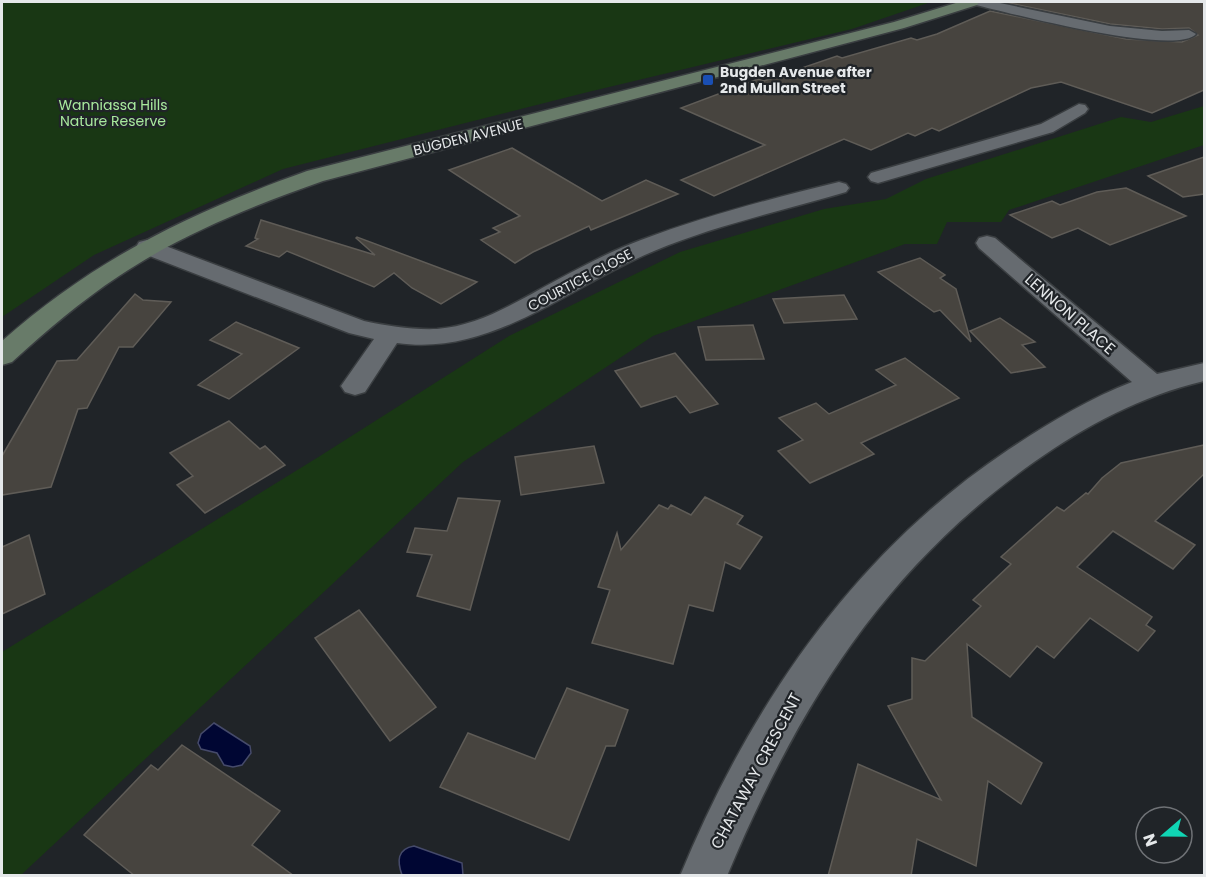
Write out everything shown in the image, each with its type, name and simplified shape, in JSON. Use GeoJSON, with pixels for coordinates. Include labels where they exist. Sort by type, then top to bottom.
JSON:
{"type":"FeatureCollection","features":[{"type":"Feature","properties":{"kind":"street","name":"BUGDEN AVENUE"},"geometry":{"type":"LineString","coordinates":[[2,356],[60,303],[147,247],[228,207],[315,176],[899,25],[972,2]]}},
{"type":"Feature","properties":{"kind":"street"},"geometry":{"type":"LineString","coordinates":[[981,2],[1116,32],[1153,35],[1193,28],[1204,38]]}},
{"type":"Feature","properties":{"kind":"street","name":"COURTICE CLOSE"},"geometry":{"type":"LineString","coordinates":[[147,247],[358,328],[389,336],[439,338],[489,327],[631,253],[677,235],[1047,128],[1079,109]]}},
{"type":"Feature","properties":{"kind":"street","name":"LENNON PLACE"},"geometry":{"type":"LineString","coordinates":[[987,243],[1152,385]]}},
{"type":"Feature","properties":{"kind":"street"},"geometry":{"type":"LineString","coordinates":[[355,386],[389,336]]}},
{"type":"Feature","properties":{"kind":"street","name":"CHATAWAY CRESCENT"},"geometry":{"type":"LineString","coordinates":[[703,876],[716,845],[784,710],[854,607],[926,529],[999,468],[1074,421],[1152,385],[1204,372]]}},
{"type":"Feature","properties":{"kind":"green space","name":"Wanniassa Hills Nature Reserve"},"geometry":{"type":"Polygon","coordinates":[[[2,2],[931,2],[852,29],[584,93],[283,169],[94,255],[2,317],[2,2]]]}},
{"type":"Feature","properties":{"kind":"green space"},"geometry":{"type":"Polygon","coordinates":[[[1204,106],[1204,145],[1009,210],[1001,222],[947,222],[937,244],[905,244],[653,336],[463,462],[21,875],[2,875],[2,652],[320,456],[509,336],[680,252],[824,209],[886,199],[926,179],[1121,117],[1151,122],[1204,106]]]}},
{"type":"Feature","properties":{"kind":"water"},"geometry":{"type":"Polygon","coordinates":[[[214,723],[250,746],[251,753],[242,765],[233,767],[224,765],[217,753],[201,749],[198,743],[201,734],[214,723]]]}},
{"type":"Feature","properties":{"kind":"water"},"geometry":{"type":"Polygon","coordinates":[[[414,846],[462,863],[463,875],[402,875],[399,865],[401,853],[414,846]]]}},
{"type":"Feature","properties":{"kind":"building"},"geometry":{"type":"Polygon","coordinates":[[[1204,2],[1204,90],[1152,113],[1061,82],[1031,88],[939,131],[932,128],[915,136],[908,133],[871,150],[844,139],[714,196],[681,180],[765,145],[681,108],[758,79],[764,81],[837,56],[842,58],[911,38],[917,40],[937,34],[990,11],[1126,39],[1182,42],[1198,35],[1189,28],[1162,29],[1110,24],[1009,3],[1204,2]]]}},
{"type":"Feature","properties":{"kind":"building"},"geometry":{"type":"Polygon","coordinates":[[[512,148],[602,201],[646,180],[678,194],[591,230],[589,226],[515,263],[481,240],[500,232],[493,228],[520,216],[449,170],[512,148]]]}},
{"type":"Feature","properties":{"kind":"building"},"geometry":{"type":"Polygon","coordinates":[[[1204,157],[1204,194],[1183,197],[1148,176],[1204,157]]]}},
{"type":"Feature","properties":{"kind":"building"},"geometry":{"type":"Polygon","coordinates":[[[1126,188],[1186,216],[1110,245],[1078,228],[1052,238],[1010,215],[1052,201],[1060,205],[1097,192],[1126,188]]]}},
{"type":"Feature","properties":{"kind":"building"},"geometry":{"type":"Polygon","coordinates":[[[261,220],[375,255],[357,237],[477,282],[441,304],[412,288],[394,273],[374,287],[287,251],[279,257],[246,246],[258,239],[255,238],[261,220]]]}},
{"type":"Feature","properties":{"kind":"building"},"geometry":{"type":"Polygon","coordinates":[[[920,258],[945,275],[940,278],[956,289],[971,342],[940,310],[934,312],[878,272],[920,258]]]}},
{"type":"Feature","properties":{"kind":"building"},"geometry":{"type":"Polygon","coordinates":[[[135,294],[143,300],[171,302],[133,347],[119,347],[87,408],[78,409],[51,487],[2,495],[2,456],[57,361],[77,360],[135,294]]]}},
{"type":"Feature","properties":{"kind":"building"},"geometry":{"type":"Polygon","coordinates":[[[844,295],[857,319],[784,323],[773,299],[844,295]]]}},
{"type":"Feature","properties":{"kind":"building"},"geometry":{"type":"Polygon","coordinates":[[[1000,318],[1035,342],[1022,345],[1045,367],[1011,373],[970,331],[1000,318]]]}},
{"type":"Feature","properties":{"kind":"building"},"geometry":{"type":"Polygon","coordinates":[[[236,322],[299,348],[229,399],[198,385],[242,354],[210,340],[236,322]]]}},
{"type":"Feature","properties":{"kind":"building"},"geometry":{"type":"Polygon","coordinates":[[[753,325],[764,359],[706,360],[698,327],[753,325]]]}},
{"type":"Feature","properties":{"kind":"building"},"geometry":{"type":"Polygon","coordinates":[[[675,353],[718,404],[690,413],[676,396],[641,407],[615,371],[675,353]]]}},
{"type":"Feature","properties":{"kind":"building"},"geometry":{"type":"Polygon","coordinates":[[[905,358],[959,398],[861,443],[874,454],[810,483],[778,451],[803,440],[779,418],[816,403],[829,414],[896,385],[876,370],[905,358]]]}},
{"type":"Feature","properties":{"kind":"building"},"geometry":{"type":"Polygon","coordinates":[[[229,421],[260,449],[265,446],[285,465],[205,513],[177,485],[193,476],[170,453],[229,421]]]}},
{"type":"Feature","properties":{"kind":"building"},"geometry":{"type":"Polygon","coordinates":[[[1204,445],[1204,474],[1155,521],[1195,545],[1173,569],[1113,531],[1077,567],[1152,617],[1146,625],[1155,631],[1138,651],[1090,618],[1054,658],[1037,646],[1010,677],[967,644],[972,717],[1042,763],[1021,804],[988,781],[976,866],[917,839],[911,876],[828,876],[858,764],[941,800],[888,706],[912,699],[912,658],[925,661],[981,606],[973,600],[1011,564],[1001,557],[1057,507],[1064,511],[1086,493],[1088,494],[1102,478],[1121,463],[1204,445]]]}},
{"type":"Feature","properties":{"kind":"building"},"geometry":{"type":"Polygon","coordinates":[[[594,446],[604,483],[521,495],[515,457],[594,446]]]}},
{"type":"Feature","properties":{"kind":"building"},"geometry":{"type":"Polygon","coordinates":[[[705,497],[743,516],[737,524],[762,537],[740,569],[725,562],[713,611],[689,605],[673,664],[592,643],[610,590],[598,587],[617,533],[621,550],[659,505],[668,509],[671,505],[691,515],[705,497]]]}},
{"type":"Feature","properties":{"kind":"building"},"geometry":{"type":"Polygon","coordinates":[[[458,498],[500,501],[470,610],[417,596],[432,555],[407,552],[415,528],[447,531],[458,498]]]}},
{"type":"Feature","properties":{"kind":"building"},"geometry":{"type":"Polygon","coordinates":[[[29,535],[45,594],[2,614],[2,547],[29,535]]]}},
{"type":"Feature","properties":{"kind":"building"},"geometry":{"type":"Polygon","coordinates":[[[359,610],[436,707],[390,741],[315,638],[359,610]]]}},
{"type":"Feature","properties":{"kind":"building"},"geometry":{"type":"Polygon","coordinates":[[[567,688],[628,710],[615,746],[606,746],[569,840],[440,787],[468,733],[535,759],[567,688]]]}},
{"type":"Feature","properties":{"kind":"building"},"geometry":{"type":"Polygon","coordinates":[[[182,745],[280,811],[252,845],[294,876],[135,876],[84,835],[151,765],[158,770],[182,745]]]}},
{"type":"Feature","properties":{"kind":"place","name":"Bugden Avenue after 2nd Mullan Street"},"geometry":{"type":"Point","coordinates":[708,80]}}]}
